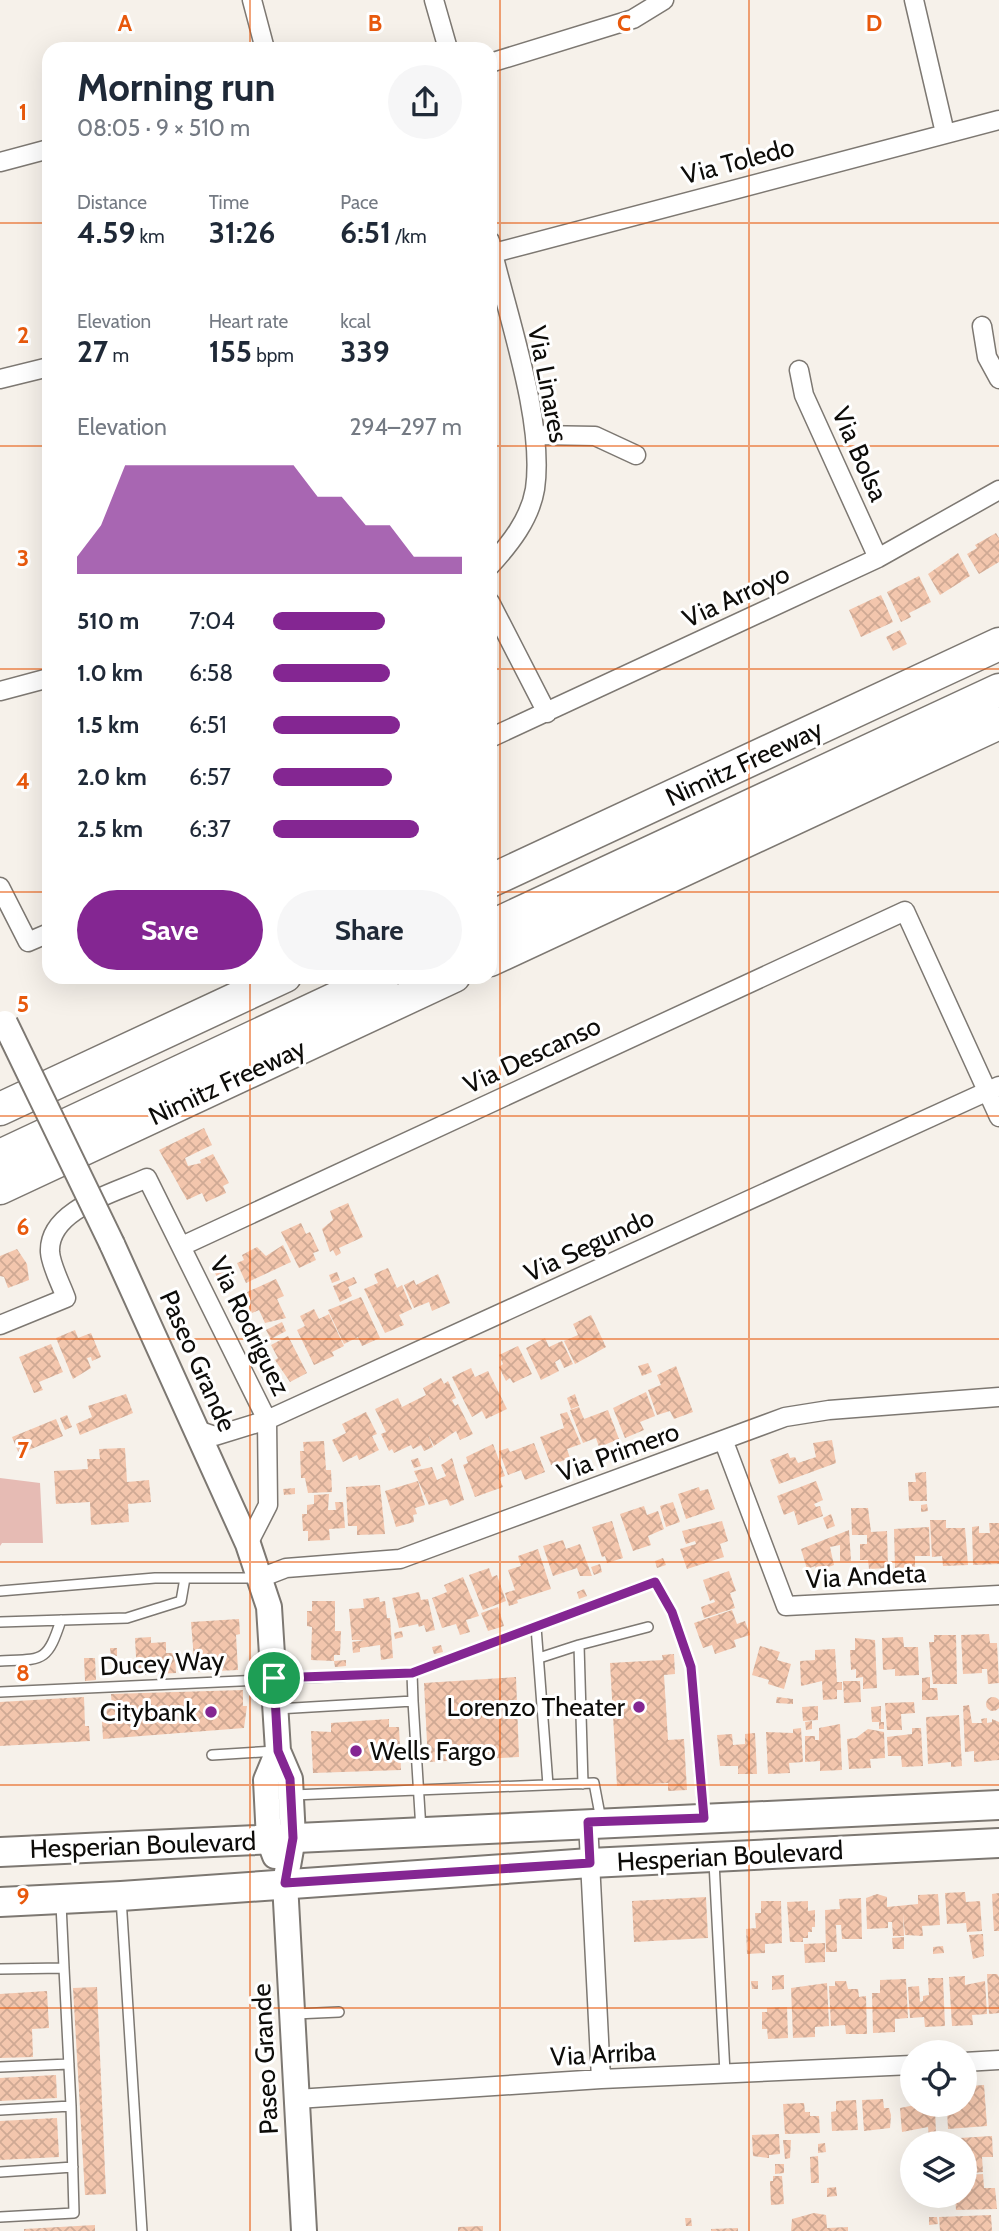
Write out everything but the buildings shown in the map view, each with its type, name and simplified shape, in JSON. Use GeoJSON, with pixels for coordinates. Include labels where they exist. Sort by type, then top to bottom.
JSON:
{"type":"FeatureCollection","features":[{"type":"Feature","properties":{"kind":"highway","name":"Nimitz Freeway"},"geometry":{"type":"LineString","coordinates":[[497,878],[999,644]]}},
{"type":"Feature","properties":{"kind":"highway"},"geometry":{"type":"LineString","coordinates":[[497,924],[999,690]]}},
{"type":"Feature","properties":{"kind":"highway"},"geometry":{"type":"LineString","coordinates":[[497,957],[999,723]]}},
{"type":"Feature","properties":{"kind":"highway"},"geometry":{"type":"LineString","coordinates":[[0,1109],[268,984]]}},
{"type":"Feature","properties":{"kind":"highway"},"geometry":{"type":"LineString","coordinates":[[0,1156],[367,984]]}},
{"type":"Feature","properties":{"kind":"highway","name":"Nimitz Freeway"},"geometry":{"type":"LineString","coordinates":[[0,1188],[437,984]]}},
{"type":"Feature","properties":{"kind":"main road","name":"Hesperian Boulevard"},"geometry":{"type":"LineString","coordinates":[[0,1852],[999,1805]]}},
{"type":"Feature","properties":{"kind":"main road","name":"Hesperian Boulevard"},"geometry":{"type":"LineString","coordinates":[[0,1902],[590,1863],[999,1843]]}},
{"type":"Feature","properties":{"kind":"street"},"geometry":{"type":"LineString","coordinates":[[252,0],[263,42]]}},
{"type":"Feature","properties":{"kind":"street"},"geometry":{"type":"LineString","coordinates":[[435,0],[446,42]]}},
{"type":"Feature","properties":{"kind":"street"},"geometry":{"type":"LineString","coordinates":[[497,61],[633,19],[664,0]]}},
{"type":"Feature","properties":{"kind":"street"},"geometry":{"type":"LineString","coordinates":[[914,0],[945,133]]}},
{"type":"Feature","properties":{"kind":"street","name":"Via Toledo"},"geometry":{"type":"LineString","coordinates":[[497,248],[999,120]]}},
{"type":"Feature","properties":{"kind":"street"},"geometry":{"type":"LineString","coordinates":[[0,162],[42,151]]}},
{"type":"Feature","properties":{"kind":"street","name":"Via Linares"},"geometry":{"type":"LineString","coordinates":[[497,274],[537,435],[535,491],[516,538],[497,558]]}},
{"type":"Feature","properties":{"kind":"street"},"geometry":{"type":"LineString","coordinates":[[982,326],[987,357],[999,379]]}},
{"type":"Feature","properties":{"kind":"street"},"geometry":{"type":"LineString","coordinates":[[0,379],[42,369]]}},
{"type":"Feature","properties":{"kind":"street","name":"Via Bolsa"},"geometry":{"type":"LineString","coordinates":[[799,370],[804,395],[878,558]]}},
{"type":"Feature","properties":{"kind":"street"},"geometry":{"type":"LineString","coordinates":[[537,435],[595,436],[636,455]]}},
{"type":"Feature","properties":{"kind":"street","name":"Via Arroyo"},"geometry":{"type":"LineString","coordinates":[[497,735],[878,558],[999,490]]}},
{"type":"Feature","properties":{"kind":"street"},"geometry":{"type":"LineString","coordinates":[[497,616],[547,713]]}},
{"type":"Feature","properties":{"kind":"street"},"geometry":{"type":"LineString","coordinates":[[0,691],[42,680]]}},
{"type":"Feature","properties":{"kind":"street"},"geometry":{"type":"LineString","coordinates":[[0,887],[28,942],[42,936]]}},
{"type":"Feature","properties":{"kind":"street","name":"Via Descanso"},"geometry":{"type":"LineString","coordinates":[[182,1246],[905,911],[993,1089]]}},
{"type":"Feature","properties":{"kind":"street","name":"Paseo Grande"},"geometry":{"type":"LineString","coordinates":[[2,1018],[112,1244],[248,1544],[260,1578],[268,1608],[278,1751],[290,1779],[291,1795],[281,1839]]}},
{"type":"Feature","properties":{"kind":"street"},"geometry":{"type":"LineString","coordinates":[[993,1089],[999,1118]]}},
{"type":"Feature","properties":{"kind":"street","name":"Via Segundo"},"geometry":{"type":"LineString","coordinates":[[197,1430],[215,1436],[267,1420],[993,1089]]}},
{"type":"Feature","properties":{"kind":"street","name":"Via Rodriguez"},"geometry":{"type":"LineString","coordinates":[[0,1325],[66,1298],[50,1253],[58,1222],[70,1213],[147,1178],[267,1420],[268,1505],[248,1544]]}},
{"type":"Feature","properties":{"kind":"street","name":"Via Primero"},"geometry":{"type":"LineString","coordinates":[[260,1578],[286,1568],[400,1559],[724,1442],[785,1417],[829,1410],[999,1397]]}},
{"type":"Feature","properties":{"kind":"street","name":"Via Andeta"},"geometry":{"type":"LineString","coordinates":[[724,1442],[786,1606],[999,1595]]}},
{"type":"Feature","properties":{"kind":"street","name":"Paseo Grande"},"geometry":{"type":"LineString","coordinates":[[278,1751],[266,1780],[281,1839],[285,1883],[304,2231]]}},
{"type":"Feature","properties":{"kind":"street"},"geometry":{"type":"LineString","coordinates":[[594,1822],[590,1863],[601,2079]]}},
{"type":"Feature","properties":{"kind":"street"},"geometry":{"type":"LineString","coordinates":[[977,2061],[999,2060]]}},
{"type":"Feature","properties":{"kind":"street","name":"Via Arriba"},"geometry":{"type":"LineString","coordinates":[[297,2099],[601,2079],[900,2065]]}},
{"type":"Feature","properties":{"kind":"lane"},"geometry":{"type":"LineString","coordinates":[[0,1591],[185,1578],[260,1578]]}},
{"type":"Feature","properties":{"kind":"lane"},"geometry":{"type":"LineString","coordinates":[[0,1622],[127,1618],[181,1601],[185,1578]]}},
{"type":"Feature","properties":{"kind":"lane","name":"Ducey Way"},"geometry":{"type":"LineString","coordinates":[[0,1692],[412,1673],[655,1582],[672,1612],[691,1667],[704,1818]]}},
{"type":"Feature","properties":{"kind":"lane"},"geometry":{"type":"LineString","coordinates":[[0,1661],[38,1659],[52,1649],[61,1620]]}},
{"type":"Feature","properties":{"kind":"lane"},"geometry":{"type":"LineString","coordinates":[[536,1626],[548,1785]]}},
{"type":"Feature","properties":{"kind":"lane"},"geometry":{"type":"LineString","coordinates":[[539,1657],[648,1627]]}},
{"type":"Feature","properties":{"kind":"lane"},"geometry":{"type":"LineString","coordinates":[[579,1645],[583,1784]]}},
{"type":"Feature","properties":{"kind":"lane"},"geometry":{"type":"LineString","coordinates":[[412,1673],[421,1833]]}},
{"type":"Feature","properties":{"kind":"lane"},"geometry":{"type":"LineString","coordinates":[[275,1709],[413,1701]]}},
{"type":"Feature","properties":{"kind":"lane"},"geometry":{"type":"LineString","coordinates":[[212,1755],[278,1751]]}},
{"type":"Feature","properties":{"kind":"lane"},"geometry":{"type":"LineString","coordinates":[[291,1795],[594,1783],[594,1822]]}},
{"type":"Feature","properties":{"kind":"lane"},"geometry":{"type":"LineString","coordinates":[[713,1857],[725,2073]]}},
{"type":"Feature","properties":{"kind":"lane"},"geometry":{"type":"LineString","coordinates":[[121,1896],[142,2231]]}},
{"type":"Feature","properties":{"kind":"lane"},"geometry":{"type":"LineString","coordinates":[[0,2217],[74,2213],[60,1899]]}},
{"type":"Feature","properties":{"kind":"lane"},"geometry":{"type":"LineString","coordinates":[[0,1969],[64,1968]]}},
{"type":"Feature","properties":{"kind":"lane"},"geometry":{"type":"LineString","coordinates":[[292,2014],[339,2012]]}},
{"type":"Feature","properties":{"kind":"lane"},"geometry":{"type":"LineString","coordinates":[[0,2067],[69,2064]]}},
{"type":"Feature","properties":{"kind":"lane"},"geometry":{"type":"LineString","coordinates":[[0,2110],[71,2106]]}},
{"type":"Feature","properties":{"kind":"lane"},"geometry":{"type":"LineString","coordinates":[[0,2172],[73,2167]]}},
{"type":"Feature","properties":{"kind":"shaded area"},"geometry":{"type":"Polygon","coordinates":[[[0,1478],[40,1483],[43,1543],[2,1543],[0,1546],[0,1478]]]}},
{"type":"Feature","properties":{"kind":"place","name":"Lorenzo Theater"},"geometry":{"type":"Point","coordinates":[639,1707]}},
{"type":"Feature","properties":{"kind":"place","name":"Citybank"},"geometry":{"type":"Point","coordinates":[211,1712]}},
{"type":"Feature","properties":{"kind":"place","name":"Wells Fargo"},"geometry":{"type":"Point","coordinates":[356,1751]}},
{"type":"Feature","properties":{"kind":"route"},"geometry":{"type":"LineString","coordinates":[[655,1582],[672,1612],[691,1667],[704,1818],[588,1822],[590,1863],[285,1883],[293,1838],[290,1779],[278,1751],[274,1678],[412,1673],[655,1582]]}}]}
